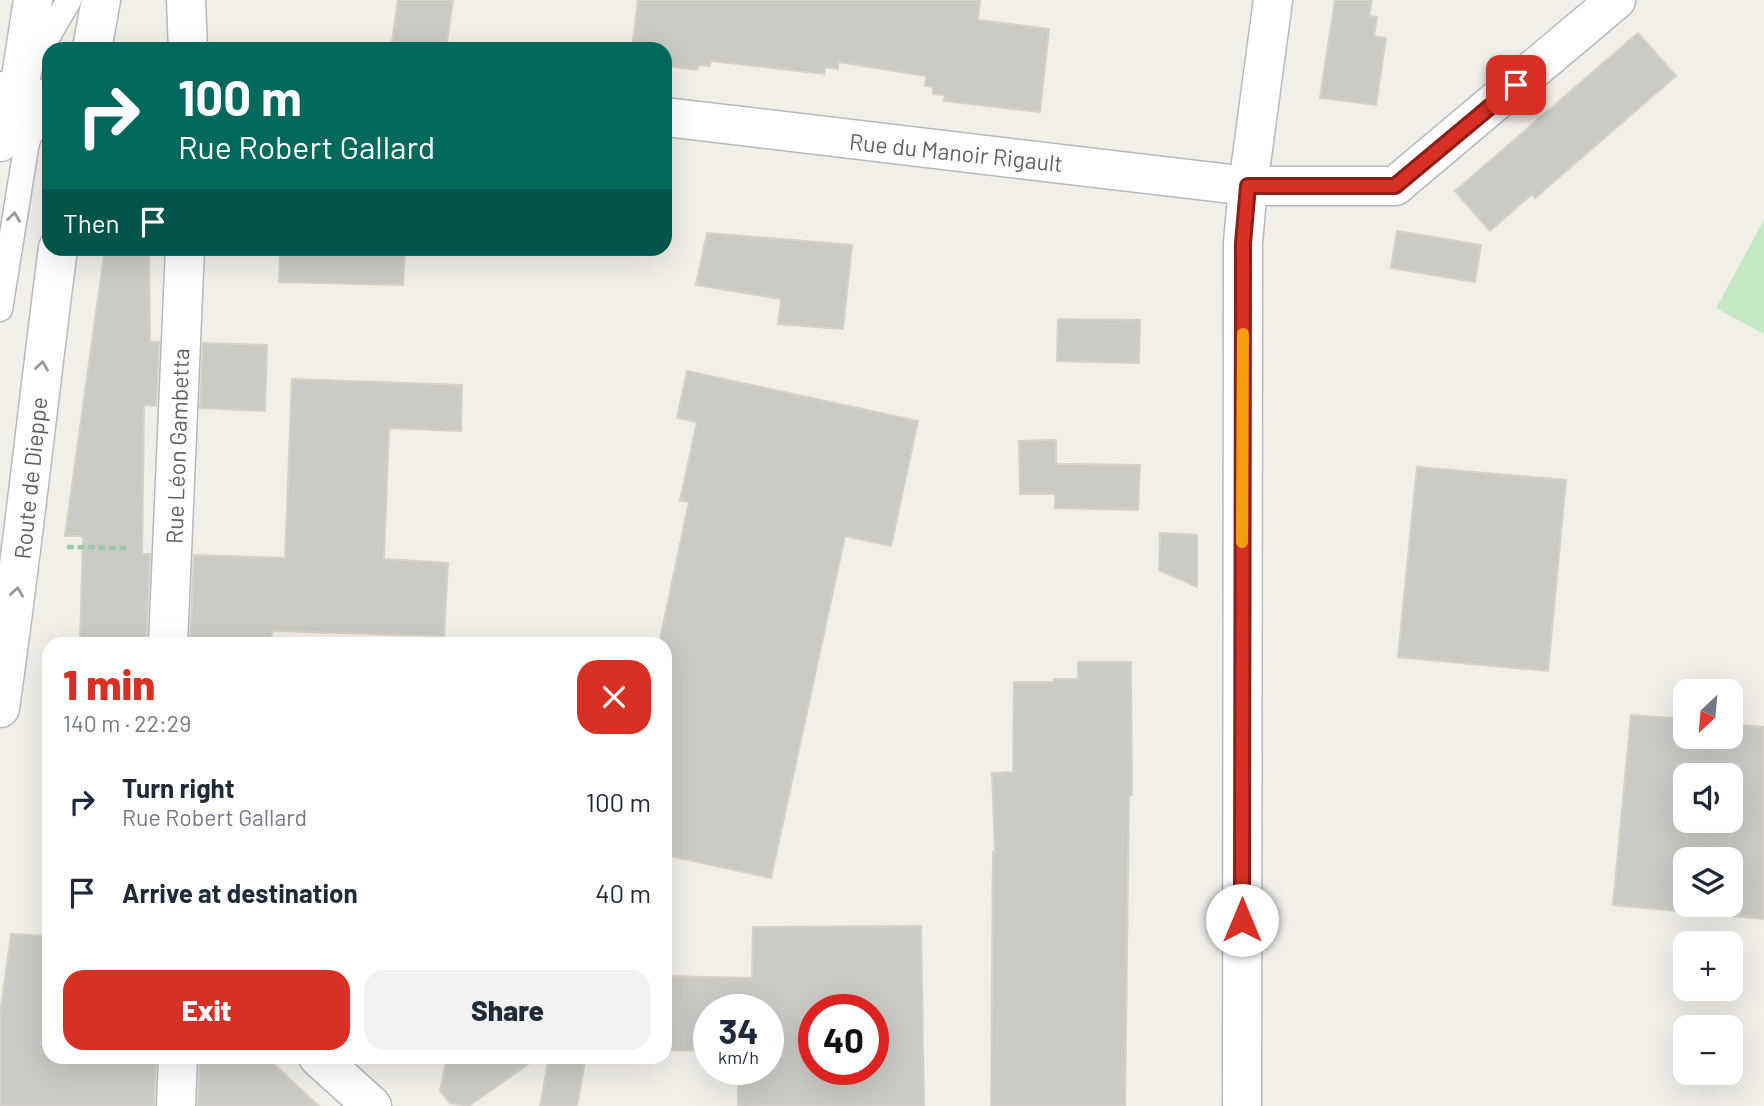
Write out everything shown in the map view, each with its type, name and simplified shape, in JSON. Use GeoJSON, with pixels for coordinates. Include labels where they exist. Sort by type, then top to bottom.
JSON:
{"type":"FeatureCollection","features":[{"type":"Feature","properties":{"kind":"street"},"geometry":{"type":"LineString","coordinates":[[0,142],[4,120],[30,94],[33,0]]}},
{"type":"Feature","properties":{"kind":"street"},"geometry":{"type":"LineString","coordinates":[[93,42],[99,0]]}},
{"type":"Feature","properties":{"kind":"street"},"geometry":{"type":"LineString","coordinates":[[186,0],[188,42]]}},
{"type":"Feature","properties":{"kind":"street"},"geometry":{"type":"LineString","coordinates":[[1242,1106],[1243,243],[1273,0]]}},
{"type":"Feature","properties":{"kind":"street","name":"Rue du Manoir Rigault"},"geometry":{"type":"LineString","coordinates":[[672,118],[1248,186],[1395,186],[1616,0]]}},
{"type":"Feature","properties":{"kind":"street","name":"Route de Dieppe"},"geometry":{"type":"LineString","coordinates":[[0,708],[24,546],[32,442],[57,256]]}},
{"type":"Feature","properties":{"kind":"street","name":"Rue Léon Gambetta"},"geometry":{"type":"LineString","coordinates":[[168,637],[185,256]]}},
{"type":"Feature","properties":{"kind":"street"},"geometry":{"type":"LineString","coordinates":[[176,1106],[178,1064]]}},
{"type":"Feature","properties":{"kind":"street"},"geometry":{"type":"LineString","coordinates":[[326,1064],[372,1106]]}},
{"type":"Feature","properties":{"kind":"lane"},"geometry":{"type":"LineString","coordinates":[[52,42],[69,0]]}},
{"type":"Feature","properties":{"kind":"lane"},"geometry":{"type":"LineString","coordinates":[[78,42],[99,0]]}},
{"type":"Feature","properties":{"kind":"lane"},"geometry":{"type":"LineString","coordinates":[[0,309],[27,142],[30,94],[42,65]]}},
{"type":"Feature","properties":{"kind":"path"},"geometry":{"type":"LineString","coordinates":[[24,546],[172,550]]}},
{"type":"Feature","properties":{"kind":"green space"},"geometry":{"type":"Polygon","coordinates":[[[1764,220],[1764,334],[1716,308],[1764,220]]]}},
{"type":"Feature","properties":{"kind":"building"},"geometry":{"type":"Polygon","coordinates":[[[398,0],[453,0],[447,42],[392,42],[398,0]]]}},
{"type":"Feature","properties":{"kind":"building"},"geometry":{"type":"Polygon","coordinates":[[[638,0],[980,0],[978,20],[1049,29],[1040,112],[944,101],[945,95],[933,94],[933,87],[925,86],[926,76],[838,62],[838,69],[825,67],[824,74],[711,61],[710,66],[699,65],[697,70],[672,67],[672,42],[633,42],[638,0]]]}},
{"type":"Feature","properties":{"kind":"building"},"geometry":{"type":"Polygon","coordinates":[[[1335,0],[1372,0],[1369,16],[1377,17],[1374,36],[1386,38],[1376,105],[1320,98],[1335,0]]]}},
{"type":"Feature","properties":{"kind":"building"},"geometry":{"type":"Polygon","coordinates":[[[1638,33],[1676,76],[1535,198],[1532,194],[1490,231],[1455,191],[1638,33]]]}},
{"type":"Feature","properties":{"kind":"building"},"geometry":{"type":"Polygon","coordinates":[[[1397,231],[1481,245],[1475,282],[1391,268],[1397,231]]]}},
{"type":"Feature","properties":{"kind":"building"},"geometry":{"type":"Polygon","coordinates":[[[707,233],[852,245],[843,329],[778,324],[781,299],[696,285],[707,233]]]}},
{"type":"Feature","properties":{"kind":"building"},"geometry":{"type":"Polygon","coordinates":[[[104,256],[149,256],[150,342],[159,342],[156,406],[144,405],[142,554],[150,554],[146,637],[80,637],[83,536],[65,536],[104,256]]]}},
{"type":"Feature","properties":{"kind":"building"},"geometry":{"type":"Polygon","coordinates":[[[280,256],[405,256],[403,285],[279,282],[280,256]]]}},
{"type":"Feature","properties":{"kind":"building"},"geometry":{"type":"Polygon","coordinates":[[[1058,319],[1140,320],[1139,363],[1057,361],[1058,319]]]}},
{"type":"Feature","properties":{"kind":"building"},"geometry":{"type":"Polygon","coordinates":[[[203,343],[267,345],[265,411],[200,408],[203,343]]]}},
{"type":"Feature","properties":{"kind":"building"},"geometry":{"type":"Polygon","coordinates":[[[687,371],[918,421],[891,546],[845,536],[771,878],[672,857],[672,637],[660,637],[689,502],[680,501],[697,422],[677,418],[687,371]]]}},
{"type":"Feature","properties":{"kind":"building"},"geometry":{"type":"Polygon","coordinates":[[[292,379],[462,385],[461,431],[389,428],[384,559],[448,563],[444,636],[272,631],[272,637],[190,637],[194,555],[285,558],[292,379]]]}},
{"type":"Feature","properties":{"kind":"building"},"geometry":{"type":"Polygon","coordinates":[[[1056,440],[1056,464],[1140,465],[1138,510],[1055,508],[1055,494],[1020,494],[1019,441],[1056,440]]]}},
{"type":"Feature","properties":{"kind":"building"},"geometry":{"type":"Polygon","coordinates":[[[1417,467],[1566,480],[1548,671],[1398,657],[1417,467]]]}},
{"type":"Feature","properties":{"kind":"building"},"geometry":{"type":"Polygon","coordinates":[[[1160,533],[1197,535],[1197,587],[1159,570],[1160,533]]]}},
{"type":"Feature","properties":{"kind":"building"},"geometry":{"type":"Polygon","coordinates":[[[1078,662],[1131,662],[1132,795],[1129,795],[1125,1106],[991,1106],[995,852],[992,773],[1013,772],[1014,682],[1078,679],[1078,662]]]}},
{"type":"Feature","properties":{"kind":"building"},"geometry":{"type":"Polygon","coordinates":[[[1631,715],[1673,718],[1673,749],[1743,749],[1743,725],[1764,727],[1764,919],[1742,917],[1743,847],[1673,847],[1673,911],[1613,905],[1631,715]]]}},
{"type":"Feature","properties":{"kind":"building"},"geometry":{"type":"Polygon","coordinates":[[[921,926],[924,1106],[738,1106],[738,1085],[784,1085],[784,994],[693,994],[693,1051],[672,1050],[672,976],[752,978],[753,927],[921,926]]]}},
{"type":"Feature","properties":{"kind":"building"},"geometry":{"type":"Polygon","coordinates":[[[11,934],[42,936],[42,1064],[156,1064],[154,1106],[0,1106],[0,1016],[11,934]]]}},
{"type":"Feature","properties":{"kind":"building"},"geometry":{"type":"Polygon","coordinates":[[[200,1064],[274,1064],[319,1106],[198,1106],[200,1064]]]}},
{"type":"Feature","properties":{"kind":"building"},"geometry":{"type":"Polygon","coordinates":[[[446,1064],[528,1064],[469,1106],[450,1103],[440,1091],[446,1064]]]}},
{"type":"Feature","properties":{"kind":"building"},"geometry":{"type":"Polygon","coordinates":[[[548,1064],[585,1064],[577,1106],[540,1106],[548,1064]]]}},
{"type":"Feature","properties":{"kind":"slow traffic"},"geometry":{"type":"LineString","coordinates":[[1242,542],[1243,334]]}},
{"type":"Feature","properties":{"kind":"route"},"geometry":{"type":"LineString","coordinates":[[1242,920],[1243,243],[1248,186],[1395,186],[1516,85]]}}]}
